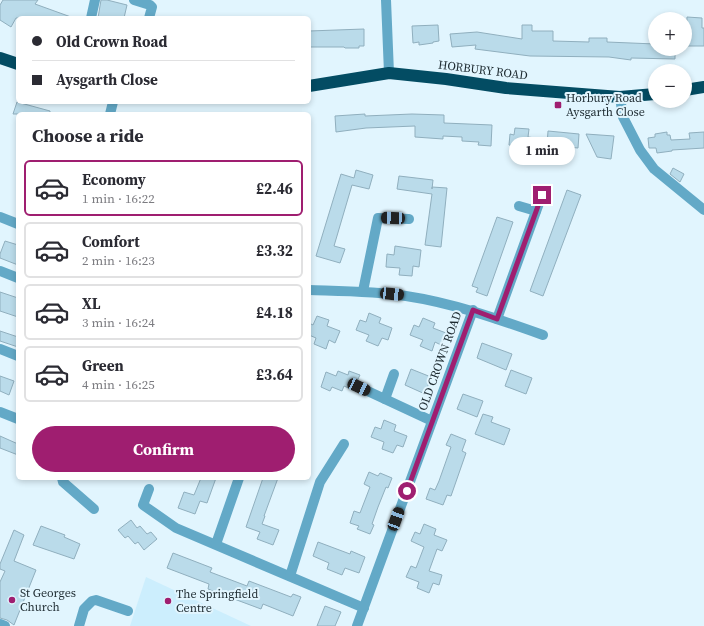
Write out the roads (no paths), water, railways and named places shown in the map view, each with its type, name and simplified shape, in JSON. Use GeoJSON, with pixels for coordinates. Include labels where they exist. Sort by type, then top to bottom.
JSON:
{"type":"FeatureCollection","features":[{"type":"Feature","properties":{"kind":"highway"},"geometry":{"type":"LineString","coordinates":[[0,58],[16,63]]}},
{"type":"Feature","properties":{"kind":"highway","name":"HORBURY ROAD"},"geometry":{"type":"LineString","coordinates":[[311,86],[389,73],[446,79],[506,88],[620,97],[648,95]]}},
{"type":"Feature","properties":{"kind":"highway"},"geometry":{"type":"LineString","coordinates":[[692,89],[704,87]]}},
{"type":"Feature","properties":{"kind":"street"},"geometry":{"type":"LineString","coordinates":[[92,16],[96,0]]}},
{"type":"Feature","properties":{"kind":"street"},"geometry":{"type":"LineString","coordinates":[[134,0],[150,5],[152,8],[150,16]]}},
{"type":"Feature","properties":{"kind":"street"},"geometry":{"type":"LineString","coordinates":[[386,0],[389,73]]}},
{"type":"Feature","properties":{"kind":"street"},"geometry":{"type":"LineString","coordinates":[[620,97],[623,117],[640,150],[654,169],[704,210]]}},
{"type":"Feature","properties":{"kind":"street"},"geometry":{"type":"LineString","coordinates":[[497,319],[542,195]]}},
{"type":"Feature","properties":{"kind":"street"},"geometry":{"type":"LineString","coordinates":[[520,206],[536,211]]}},
{"type":"Feature","properties":{"kind":"street"},"geometry":{"type":"LineString","coordinates":[[0,217],[16,223]]}},
{"type":"Feature","properties":{"kind":"street"},"geometry":{"type":"LineString","coordinates":[[363,291],[378,218],[409,219]]}},
{"type":"Feature","properties":{"kind":"street"},"geometry":{"type":"LineString","coordinates":[[0,271],[16,277]]}},
{"type":"Feature","properties":{"kind":"street"},"geometry":{"type":"LineString","coordinates":[[311,290],[363,291],[406,296],[473,310],[543,335]]}},
{"type":"Feature","properties":{"kind":"street","name":"OLD CROWN ROAD"},"geometry":{"type":"LineString","coordinates":[[357,626],[473,310]]}},
{"type":"Feature","properties":{"kind":"street"},"geometry":{"type":"LineString","coordinates":[[0,349],[16,355]]}},
{"type":"Feature","properties":{"kind":"street"},"geometry":{"type":"LineString","coordinates":[[385,399],[394,374]]}},
{"type":"Feature","properties":{"kind":"street","name":"OLD CROWN ROAD"},"geometry":{"type":"LineString","coordinates":[[359,387],[432,421]]}},
{"type":"Feature","properties":{"kind":"street"},"geometry":{"type":"LineString","coordinates":[[0,412],[16,419]]}},
{"type":"Feature","properties":{"kind":"street"},"geometry":{"type":"LineString","coordinates":[[290,576],[320,482],[344,444]]}},
{"type":"Feature","properties":{"kind":"street"},"geometry":{"type":"LineString","coordinates":[[62,480],[94,509]]}},
{"type":"Feature","properties":{"kind":"street"},"geometry":{"type":"LineString","coordinates":[[216,544],[238,480]]}},
{"type":"Feature","properties":{"kind":"street"},"geometry":{"type":"LineString","coordinates":[[149,489],[142,505],[176,528],[364,608]]}},
{"type":"Feature","properties":{"kind":"street"},"geometry":{"type":"LineString","coordinates":[[79,626],[84,610],[92,601],[96,600],[128,611]]}},
{"type":"Feature","properties":{"kind":"street"},"geometry":{"type":"LineString","coordinates":[[0,624],[5,626]]}},
{"type":"Feature","properties":{"kind":"place","name":"Horbury Road Aysgarth Close"},"geometry":{"type":"Point","coordinates":[558,105]}},
{"type":"Feature","properties":{"kind":"place","name":"St Georges Church"},"geometry":{"type":"Point","coordinates":[12,600]}},
{"type":"Feature","properties":{"kind":"place","name":"The Springfield Centre"},"geometry":{"type":"Point","coordinates":[168,601]}}]}
